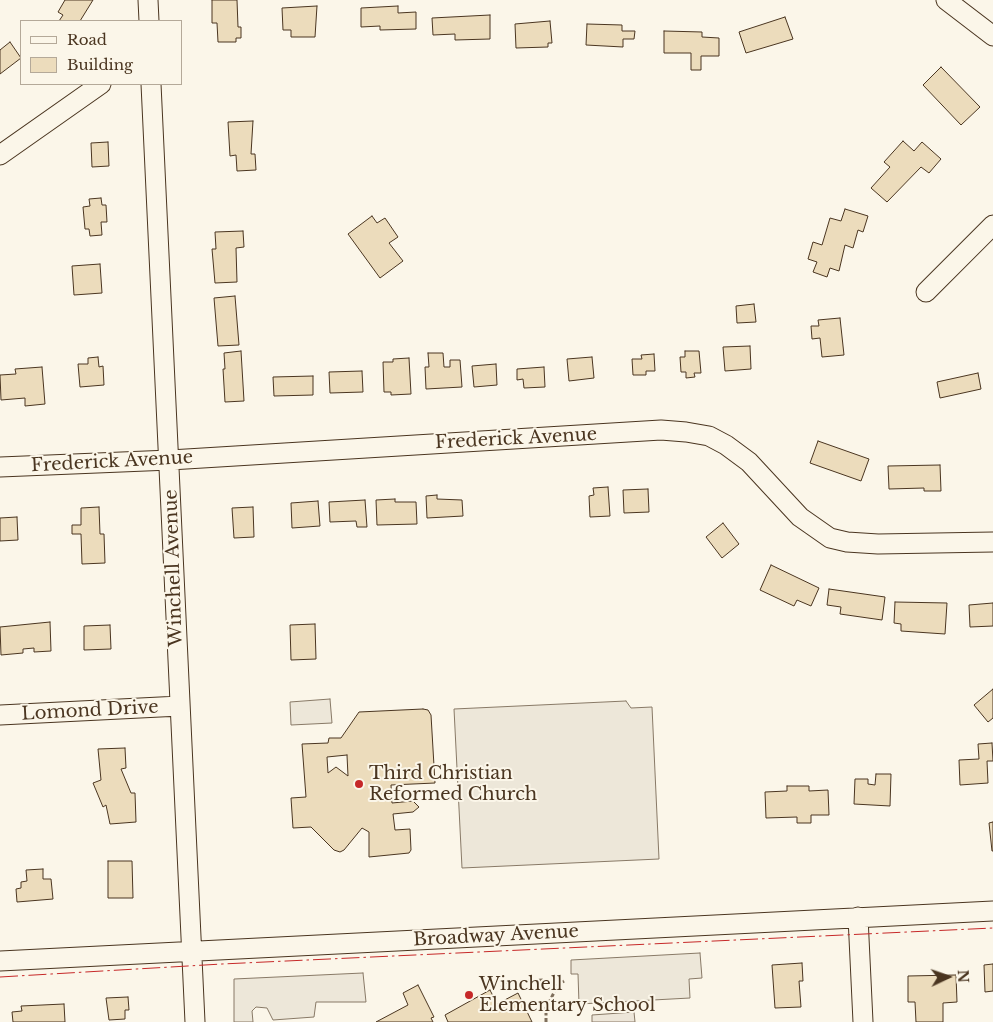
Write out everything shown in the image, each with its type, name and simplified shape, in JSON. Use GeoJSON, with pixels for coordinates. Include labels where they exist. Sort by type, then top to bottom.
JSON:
{"type":"FeatureCollection","features":[{"type":"Feature","properties":{"kind":"street"},"geometry":{"type":"LineString","coordinates":[[148,0],[149,20]]}},
{"type":"Feature","properties":{"kind":"street"},"geometry":{"type":"LineString","coordinates":[[946,0],[993,36]]}},
{"type":"Feature","properties":{"kind":"street"},"geometry":{"type":"LineString","coordinates":[[0,155],[100,85]]}},
{"type":"Feature","properties":{"kind":"street","name":"Winchell Avenue"},"geometry":{"type":"LineString","coordinates":[[152,85],[195,1022]]}},
{"type":"Feature","properties":{"kind":"street"},"geometry":{"type":"LineString","coordinates":[[926,292],[993,225]]}},
{"type":"Feature","properties":{"kind":"street","name":"Frederick Avenue"},"geometry":{"type":"LineString","coordinates":[[0,468],[170,460],[652,431],[686,432],[709,436],[726,445],[748,462],[800,517],[830,538],[847,542],[878,544],[993,542]]}},
{"type":"Feature","properties":{"kind":"street","name":"Lomond Drive"},"geometry":{"type":"LineString","coordinates":[[0,715],[180,706]]}},
{"type":"Feature","properties":{"kind":"street","name":"Broadway Avenue"},"geometry":{"type":"LineString","coordinates":[[0,961],[993,911]]}},
{"type":"Feature","properties":{"kind":"street"},"geometry":{"type":"LineString","coordinates":[[858,917],[864,1022]]}},
{"type":"Feature","properties":{"kind":"path"},"geometry":{"type":"LineString","coordinates":[[501,987],[511,982],[536,980],[552,981],[558,984]]}},
{"type":"Feature","properties":{"kind":"path"},"geometry":{"type":"LineString","coordinates":[[546,1022],[546,1008],[558,984],[564,981]]}},
{"type":"Feature","properties":{"kind":"shaded area"},"geometry":{"type":"Polygon","coordinates":[[[330,699],[332,723],[291,725],[290,702],[330,699]]]}},
{"type":"Feature","properties":{"kind":"shaded area"},"geometry":{"type":"Polygon","coordinates":[[[626,701],[631,708],[652,707],[659,859],[462,868],[454,709],[626,701]]]}},
{"type":"Feature","properties":{"kind":"shaded area"},"geometry":{"type":"Polygon","coordinates":[[[700,953],[702,978],[689,979],[690,998],[579,1004],[578,974],[571,974],[571,960],[700,953]]]}},
{"type":"Feature","properties":{"kind":"shaded area"},"geometry":{"type":"Polygon","coordinates":[[[363,973],[366,1002],[316,1002],[314,1017],[273,1020],[267,1008],[256,1007],[252,1011],[253,1022],[234,1022],[234,979],[363,973]]]}},
{"type":"Feature","properties":{"kind":"shaded area"},"geometry":{"type":"Polygon","coordinates":[[[634,1012],[635,1022],[592,1022],[592,1015],[634,1012]]]}},
{"type":"Feature","properties":{"kind":"building"},"geometry":{"type":"Polygon","coordinates":[[[65,0],[93,0],[81,20],[60,20],[63,15],[58,12],[65,0]]]}},
{"type":"Feature","properties":{"kind":"building"},"geometry":{"type":"Polygon","coordinates":[[[212,0],[237,0],[238,27],[241,27],[241,38],[236,38],[236,42],[218,42],[217,23],[212,23],[212,0]]]}},
{"type":"Feature","properties":{"kind":"building"},"geometry":{"type":"Polygon","coordinates":[[[317,6],[315,37],[291,37],[291,30],[283,30],[282,8],[317,6]]]}},
{"type":"Feature","properties":{"kind":"building"},"geometry":{"type":"Polygon","coordinates":[[[398,6],[398,13],[416,12],[416,29],[380,30],[380,26],[361,27],[361,8],[398,6]]]}},
{"type":"Feature","properties":{"kind":"building"},"geometry":{"type":"Polygon","coordinates":[[[490,15],[490,39],[455,40],[455,34],[433,35],[432,18],[490,15]]]}},
{"type":"Feature","properties":{"kind":"building"},"geometry":{"type":"Polygon","coordinates":[[[785,17],[793,39],[746,53],[739,32],[785,17]]]}},
{"type":"Feature","properties":{"kind":"building"},"geometry":{"type":"Polygon","coordinates":[[[550,21],[552,43],[548,43],[548,47],[516,48],[515,24],[550,21]]]}},
{"type":"Feature","properties":{"kind":"building"},"geometry":{"type":"Polygon","coordinates":[[[587,24],[622,25],[622,31],[635,31],[634,39],[623,39],[623,47],[586,45],[587,24]]]}},
{"type":"Feature","properties":{"kind":"building"},"geometry":{"type":"Polygon","coordinates":[[[664,31],[702,32],[702,37],[719,38],[719,56],[701,56],[701,70],[691,70],[691,53],[664,53],[664,31]]]}},
{"type":"Feature","properties":{"kind":"building"},"geometry":{"type":"Polygon","coordinates":[[[10,42],[20,59],[0,74],[0,50],[10,42]]]}},
{"type":"Feature","properties":{"kind":"building"},"geometry":{"type":"Polygon","coordinates":[[[941,67],[980,107],[961,125],[923,85],[941,67]]]}},
{"type":"Feature","properties":{"kind":"building"},"geometry":{"type":"Polygon","coordinates":[[[253,121],[251,154],[255,154],[256,170],[237,171],[236,155],[230,156],[228,122],[253,121]]]}},
{"type":"Feature","properties":{"kind":"building"},"geometry":{"type":"Polygon","coordinates":[[[903,141],[914,151],[922,142],[941,159],[929,173],[921,167],[887,202],[871,188],[890,167],[884,162],[903,141]]]}},
{"type":"Feature","properties":{"kind":"building"},"geometry":{"type":"Polygon","coordinates":[[[108,142],[109,166],[92,167],[91,143],[108,142]]]}},
{"type":"Feature","properties":{"kind":"building"},"geometry":{"type":"Polygon","coordinates":[[[101,198],[102,205],[106,205],[107,222],[101,222],[102,235],[90,236],[89,229],[85,229],[83,207],[90,206],[89,199],[101,198]]]}},
{"type":"Feature","properties":{"kind":"building"},"geometry":{"type":"Polygon","coordinates":[[[845,209],[868,216],[863,232],[858,230],[853,248],[845,245],[839,271],[830,268],[827,277],[813,272],[817,262],[808,259],[813,242],[822,245],[830,218],[841,221],[845,209]]]}},
{"type":"Feature","properties":{"kind":"building"},"geometry":{"type":"Polygon","coordinates":[[[372,216],[377,223],[385,218],[398,237],[389,243],[403,261],[380,278],[348,234],[372,216]]]}},
{"type":"Feature","properties":{"kind":"building"},"geometry":{"type":"Polygon","coordinates":[[[243,231],[244,247],[236,248],[237,282],[215,283],[212,249],[216,249],[215,232],[243,231]]]}},
{"type":"Feature","properties":{"kind":"building"},"geometry":{"type":"Polygon","coordinates":[[[100,264],[102,293],[74,295],[72,266],[100,264]]]}},
{"type":"Feature","properties":{"kind":"building"},"geometry":{"type":"Polygon","coordinates":[[[235,296],[239,345],[218,346],[214,298],[235,296]]]}},
{"type":"Feature","properties":{"kind":"building"},"geometry":{"type":"Polygon","coordinates":[[[754,304],[756,322],[737,323],[736,306],[754,304]]]}},
{"type":"Feature","properties":{"kind":"building"},"geometry":{"type":"Polygon","coordinates":[[[840,318],[844,355],[822,357],[820,338],[812,339],[811,326],[819,326],[818,320],[840,318]]]}},
{"type":"Feature","properties":{"kind":"building"},"geometry":{"type":"Polygon","coordinates":[[[750,346],[751,369],[725,371],[723,347],[750,346]]]}},
{"type":"Feature","properties":{"kind":"building"},"geometry":{"type":"Polygon","coordinates":[[[241,351],[244,401],[225,402],[224,353],[241,351]]]}},
{"type":"Feature","properties":{"kind":"building"},"geometry":{"type":"Polygon","coordinates":[[[685,351],[699,351],[701,373],[694,373],[695,377],[686,378],[686,372],[681,372],[680,357],[685,357],[685,351]]]}},
{"type":"Feature","properties":{"kind":"building"},"geometry":{"type":"Polygon","coordinates":[[[428,353],[443,353],[444,367],[450,367],[450,360],[460,360],[462,387],[426,389],[425,367],[429,367],[428,353]]]}},
{"type":"Feature","properties":{"kind":"building"},"geometry":{"type":"Polygon","coordinates":[[[654,354],[655,371],[646,371],[646,375],[633,375],[632,359],[642,359],[641,355],[654,354]]]}},
{"type":"Feature","properties":{"kind":"building"},"geometry":{"type":"Polygon","coordinates":[[[98,357],[99,367],[103,366],[104,385],[80,387],[78,364],[88,364],[88,358],[98,357]]]}},
{"type":"Feature","properties":{"kind":"building"},"geometry":{"type":"Polygon","coordinates":[[[592,357],[594,378],[569,381],[567,359],[592,357]]]}},
{"type":"Feature","properties":{"kind":"building"},"geometry":{"type":"Polygon","coordinates":[[[409,358],[411,394],[391,395],[391,392],[384,392],[383,362],[393,362],[393,359],[409,358]]]}},
{"type":"Feature","properties":{"kind":"building"},"geometry":{"type":"Polygon","coordinates":[[[496,364],[497,385],[474,387],[472,366],[496,364]]]}},
{"type":"Feature","properties":{"kind":"building"},"geometry":{"type":"Polygon","coordinates":[[[42,367],[45,404],[25,406],[25,398],[1,400],[0,375],[16,374],[15,369],[42,367]]]}},
{"type":"Feature","properties":{"kind":"building"},"geometry":{"type":"Polygon","coordinates":[[[544,367],[545,387],[524,388],[523,379],[517,380],[517,369],[544,367]]]}},
{"type":"Feature","properties":{"kind":"building"},"geometry":{"type":"Polygon","coordinates":[[[362,371],[363,392],[330,393],[329,372],[362,371]]]}},
{"type":"Feature","properties":{"kind":"building"},"geometry":{"type":"Polygon","coordinates":[[[978,373],[981,389],[940,398],[937,382],[978,373]]]}},
{"type":"Feature","properties":{"kind":"building"},"geometry":{"type":"Polygon","coordinates":[[[313,376],[313,395],[274,396],[273,377],[313,376]]]}},
{"type":"Feature","properties":{"kind":"building"},"geometry":{"type":"Polygon","coordinates":[[[818,441],[869,459],[861,481],[810,463],[818,441]]]}},
{"type":"Feature","properties":{"kind":"building"},"geometry":{"type":"Polygon","coordinates":[[[940,465],[941,491],[924,491],[924,488],[889,489],[888,466],[940,465]]]}},
{"type":"Feature","properties":{"kind":"building"},"geometry":{"type":"Polygon","coordinates":[[[608,487],[610,516],[590,517],[589,496],[594,495],[593,488],[608,487]]]}},
{"type":"Feature","properties":{"kind":"building"},"geometry":{"type":"Polygon","coordinates":[[[648,489],[649,512],[624,513],[623,490],[648,489]]]}},
{"type":"Feature","properties":{"kind":"building"},"geometry":{"type":"Polygon","coordinates":[[[437,495],[437,499],[462,500],[463,516],[427,518],[426,496],[437,495]]]}},
{"type":"Feature","properties":{"kind":"building"},"geometry":{"type":"Polygon","coordinates":[[[395,499],[395,502],[416,502],[417,524],[377,525],[376,500],[395,499]]]}},
{"type":"Feature","properties":{"kind":"building"},"geometry":{"type":"Polygon","coordinates":[[[365,500],[367,527],[357,527],[356,521],[330,522],[329,502],[365,500]]]}},
{"type":"Feature","properties":{"kind":"building"},"geometry":{"type":"Polygon","coordinates":[[[318,501],[320,526],[292,528],[291,503],[318,501]]]}},
{"type":"Feature","properties":{"kind":"building"},"geometry":{"type":"Polygon","coordinates":[[[99,507],[100,534],[104,534],[105,563],[82,564],[81,534],[72,534],[72,525],[81,525],[81,508],[99,507]]]}},
{"type":"Feature","properties":{"kind":"building"},"geometry":{"type":"Polygon","coordinates":[[[253,507],[254,537],[234,538],[232,508],[253,507]]]}},
{"type":"Feature","properties":{"kind":"building"},"geometry":{"type":"Polygon","coordinates":[[[17,517],[18,540],[0,541],[0,518],[17,517]]]}},
{"type":"Feature","properties":{"kind":"building"},"geometry":{"type":"Polygon","coordinates":[[[723,523],[739,544],[722,558],[706,537],[723,523]]]}},
{"type":"Feature","properties":{"kind":"building"},"geometry":{"type":"Polygon","coordinates":[[[771,565],[819,588],[811,606],[797,600],[794,606],[760,590],[771,565]]]}},
{"type":"Feature","properties":{"kind":"building"},"geometry":{"type":"Polygon","coordinates":[[[829,589],[885,597],[882,620],[840,614],[841,607],[827,605],[829,589]]]}},
{"type":"Feature","properties":{"kind":"building"},"geometry":{"type":"Polygon","coordinates":[[[895,602],[947,603],[945,634],[901,631],[901,624],[894,623],[895,602]]]}},
{"type":"Feature","properties":{"kind":"building"},"geometry":{"type":"Polygon","coordinates":[[[993,603],[993,626],[970,627],[969,605],[993,603]]]}},
{"type":"Feature","properties":{"kind":"building"},"geometry":{"type":"Polygon","coordinates":[[[50,622],[51,651],[34,652],[34,648],[23,649],[23,653],[1,655],[0,627],[50,622]]]}},
{"type":"Feature","properties":{"kind":"building"},"geometry":{"type":"Polygon","coordinates":[[[315,624],[316,659],[291,660],[290,625],[315,624]]]}},
{"type":"Feature","properties":{"kind":"building"},"geometry":{"type":"Polygon","coordinates":[[[110,625],[111,649],[84,650],[84,626],[110,625]]]}},
{"type":"Feature","properties":{"kind":"building"},"geometry":{"type":"Polygon","coordinates":[[[993,689],[993,718],[988,722],[974,705],[993,689]]]}},
{"type":"Feature","properties":{"kind":"building","name":"Third Christian Reformed Church"},"geometry":{"type":"Polygon","coordinates":[[[423,709],[428,710],[431,715],[435,783],[391,785],[392,803],[413,801],[419,807],[413,812],[393,814],[395,830],[410,829],[411,850],[409,853],[369,857],[369,832],[362,828],[344,850],[340,852],[334,850],[311,827],[293,828],[291,798],[306,797],[302,744],[328,743],[329,738],[341,738],[359,712],[423,709]],[[347,755],[327,757],[328,773],[336,767],[348,776],[347,755]]]}},
{"type":"Feature","properties":{"kind":"building"},"geometry":{"type":"Polygon","coordinates":[[[992,743],[993,761],[987,761],[988,783],[960,785],[959,760],[979,759],[978,744],[992,743]]]}},
{"type":"Feature","properties":{"kind":"building"},"geometry":{"type":"Polygon","coordinates":[[[125,748],[126,768],[121,769],[131,793],[135,793],[136,822],[110,824],[106,805],[103,807],[93,783],[101,780],[98,749],[125,748]]]}},
{"type":"Feature","properties":{"kind":"building"},"geometry":{"type":"Polygon","coordinates":[[[876,774],[891,774],[890,806],[854,804],[855,779],[868,779],[868,784],[875,785],[876,774]]]}},
{"type":"Feature","properties":{"kind":"building"},"geometry":{"type":"Polygon","coordinates":[[[787,786],[809,786],[809,791],[828,790],[829,815],[811,815],[811,823],[797,823],[797,817],[766,818],[765,792],[787,791],[787,786]]]}},
{"type":"Feature","properties":{"kind":"building"},"geometry":{"type":"Polygon","coordinates":[[[993,822],[993,851],[992,851],[989,823],[993,822]]]}},
{"type":"Feature","properties":{"kind":"building"},"geometry":{"type":"Polygon","coordinates":[[[108,861],[132,861],[133,898],[108,898],[108,861]]]}},
{"type":"Feature","properties":{"kind":"building"},"geometry":{"type":"Polygon","coordinates":[[[43,869],[43,879],[51,879],[53,899],[17,902],[16,889],[21,888],[21,882],[27,881],[26,870],[43,869]]]}},
{"type":"Feature","properties":{"kind":"building"},"geometry":{"type":"Polygon","coordinates":[[[802,963],[803,981],[799,981],[801,1007],[775,1008],[772,965],[802,963]]]}},
{"type":"Feature","properties":{"kind":"building"},"geometry":{"type":"Polygon","coordinates":[[[993,964],[993,991],[985,992],[984,965],[993,964]]]}},
{"type":"Feature","properties":{"kind":"building"},"geometry":{"type":"Polygon","coordinates":[[[956,975],[957,1002],[943,1003],[943,1022],[916,1022],[915,1002],[908,1002],[908,976],[956,975]]]}},
{"type":"Feature","properties":{"kind":"building"},"geometry":{"type":"Polygon","coordinates":[[[418,985],[434,1017],[431,1018],[433,1022],[376,1022],[408,1005],[403,993],[418,985]]]}},
{"type":"Feature","properties":{"kind":"building"},"geometry":{"type":"Polygon","coordinates":[[[490,990],[497,1004],[518,993],[532,1022],[448,1022],[445,1015],[490,990]]]}},
{"type":"Feature","properties":{"kind":"building"},"geometry":{"type":"Polygon","coordinates":[[[128,997],[129,1010],[125,1010],[125,1019],[109,1020],[106,998],[128,997]]]}},
{"type":"Feature","properties":{"kind":"building"},"geometry":{"type":"Polygon","coordinates":[[[64,1004],[65,1022],[13,1022],[12,1012],[22,1011],[21,1006],[64,1004]]]}},
{"type":"Feature","properties":{"kind":"power"},"geometry":{"type":"LineString","coordinates":[[0,977],[222,964],[993,928]]}},
{"type":"Feature","properties":{"kind":"place","name":"Third Christian Reformed Church"},"geometry":{"type":"Point","coordinates":[359,784]}},
{"type":"Feature","properties":{"kind":"place","name":"Winchell Elementary School"},"geometry":{"type":"Point","coordinates":[469,995]}}]}
